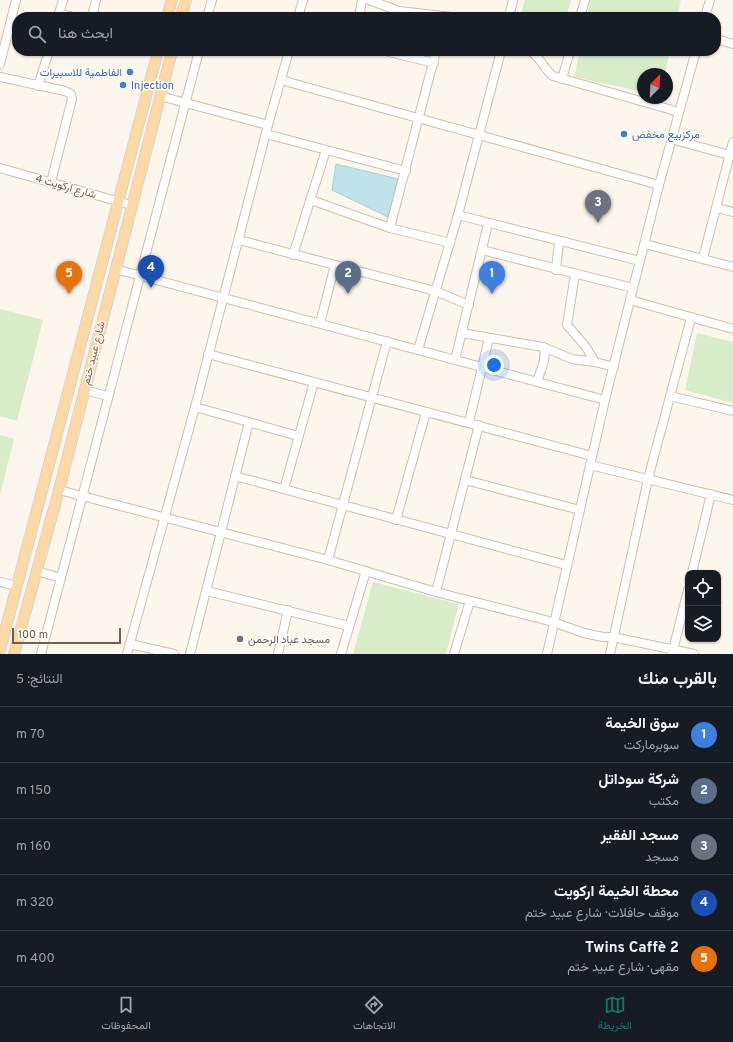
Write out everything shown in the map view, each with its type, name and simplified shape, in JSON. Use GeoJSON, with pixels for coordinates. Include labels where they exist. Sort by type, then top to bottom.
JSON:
{"type":"FeatureCollection","features":[{"type":"Feature","properties":{"kind":"main road"},"geometry":{"type":"LineString","coordinates":[[168,12],[172,0]]}},
{"type":"Feature","properties":{"kind":"main road"},"geometry":{"type":"LineString","coordinates":[[182,12],[186,0]]}},
{"type":"Feature","properties":{"kind":"main road","name":"شارع عبيد ختم"},"geometry":{"type":"LineString","coordinates":[[0,650],[117,201],[157,56]]}},
{"type":"Feature","properties":{"kind":"main road","name":"شارع عبيد ختم"},"geometry":{"type":"LineString","coordinates":[[14,654],[59,490],[131,205],[171,56]]}},
{"type":"Feature","properties":{"kind":"street"},"geometry":{"type":"LineString","coordinates":[[13,12],[16,0]]}},
{"type":"Feature","properties":{"kind":"street"},"geometry":{"type":"LineString","coordinates":[[60,12],[63,0]]}},
{"type":"Feature","properties":{"kind":"street"},"geometry":{"type":"LineString","coordinates":[[93,12],[96,0]]}},
{"type":"Feature","properties":{"kind":"street"},"geometry":{"type":"LineString","coordinates":[[208,12],[212,0]]}},
{"type":"Feature","properties":{"kind":"street"},"geometry":{"type":"LineString","coordinates":[[299,12],[303,0]]}},
{"type":"Feature","properties":{"kind":"street"},"geometry":{"type":"LineString","coordinates":[[360,12],[362,0]]}},
{"type":"Feature","properties":{"kind":"street"},"geometry":{"type":"LineString","coordinates":[[369,0],[399,11],[407,12]]}},
{"type":"Feature","properties":{"kind":"street"},"geometry":{"type":"LineString","coordinates":[[510,12],[513,0]]}},
{"type":"Feature","properties":{"kind":"street"},"geometry":{"type":"LineString","coordinates":[[581,12],[584,0]]}},
{"type":"Feature","properties":{"kind":"street"},"geometry":{"type":"LineString","coordinates":[[706,12],[710,0]]}},
{"type":"Feature","properties":{"kind":"street"},"geometry":{"type":"LineString","coordinates":[[0,64],[12,16]]}},
{"type":"Feature","properties":{"kind":"street"},"geometry":{"type":"LineString","coordinates":[[721,40],[733,44]]}},
{"type":"Feature","properties":{"kind":"street"},"geometry":{"type":"LineString","coordinates":[[38,86],[47,56]]}},
{"type":"Feature","properties":{"kind":"street"},"geometry":{"type":"LineString","coordinates":[[41,654],[83,497],[139,275],[198,56]]}},
{"type":"Feature","properties":{"kind":"street"},"geometry":{"type":"LineString","coordinates":[[127,654],[195,407],[268,125],[288,56]]}},
{"type":"Feature","properties":{"kind":"street"},"geometry":{"type":"LineString","coordinates":[[405,56],[434,63]]}},
{"type":"Feature","properties":{"kind":"street"},"geometry":{"type":"LineString","coordinates":[[390,228],[435,56]]}},
{"type":"Feature","properties":{"kind":"street"},"geometry":{"type":"LineString","coordinates":[[418,350],[458,215],[500,56]]}},
{"type":"Feature","properties":{"kind":"street"},"geometry":{"type":"LineString","coordinates":[[537,56],[548,72],[562,79],[679,112]]}},
{"type":"Feature","properties":{"kind":"street"},"geometry":{"type":"LineString","coordinates":[[562,79],[569,56]]}},
{"type":"Feature","properties":{"kind":"street"},"geometry":{"type":"LineString","coordinates":[[547,654],[566,565],[605,400],[671,139],[695,56]]}},
{"type":"Feature","properties":{"kind":"street"},"geometry":{"type":"LineString","coordinates":[[0,77],[65,91],[72,96],[51,182]]}},
{"type":"Feature","properties":{"kind":"street"},"geometry":{"type":"LineString","coordinates":[[281,80],[480,134],[659,186]]}},
{"type":"Feature","properties":{"kind":"street"},"geometry":{"type":"LineString","coordinates":[[160,96],[268,125]]}},
{"type":"Feature","properties":{"kind":"street"},"geometry":{"type":"LineString","coordinates":[[266,134],[406,171]]}},
{"type":"Feature","properties":{"kind":"street"},"geometry":{"type":"LineString","coordinates":[[671,139],[731,156]]}},
{"type":"Feature","properties":{"kind":"street"},"geometry":{"type":"LineString","coordinates":[[703,258],[731,156],[733,142]]}},
{"type":"Feature","properties":{"kind":"street"},"geometry":{"type":"LineString","coordinates":[[294,255],[326,150]]}},
{"type":"Feature","properties":{"kind":"street","name":"شارع اركويت 4"},"geometry":{"type":"LineString","coordinates":[[0,168],[131,205]]}},
{"type":"Feature","properties":{"kind":"street"},"geometry":{"type":"LineString","coordinates":[[311,200],[390,228],[450,243]]}},
{"type":"Feature","properties":{"kind":"street"},"geometry":{"type":"LineString","coordinates":[[716,208],[733,212]]}},
{"type":"Feature","properties":{"kind":"street"},"geometry":{"type":"LineString","coordinates":[[458,215],[488,224],[640,261]]}},
{"type":"Feature","properties":{"kind":"street"},"geometry":{"type":"LineString","coordinates":[[455,360],[488,224]]}},
{"type":"Feature","properties":{"kind":"street"},"geometry":{"type":"LineString","coordinates":[[239,240],[436,291],[469,305]]}},
{"type":"Feature","properties":{"kind":"street"},"geometry":{"type":"LineString","coordinates":[[556,270],[559,241]]}},
{"type":"Feature","properties":{"kind":"street"},"geometry":{"type":"LineString","coordinates":[[645,244],[733,266]]}},
{"type":"Feature","properties":{"kind":"street"},"geometry":{"type":"LineString","coordinates":[[482,250],[556,270],[633,288]]}},
{"type":"Feature","properties":{"kind":"street"},"geometry":{"type":"LineString","coordinates":[[320,323],[335,265]]}},
{"type":"Feature","properties":{"kind":"street"},"geometry":{"type":"LineString","coordinates":[[115,269],[605,400]]}},
{"type":"Feature","properties":{"kind":"street"},"geometry":{"type":"LineString","coordinates":[[575,274],[566,325],[586,347],[595,362]]}},
{"type":"Feature","properties":{"kind":"street"},"geometry":{"type":"LineString","coordinates":[[630,300],[733,329]]}},
{"type":"Feature","properties":{"kind":"street"},"geometry":{"type":"LineString","coordinates":[[610,654],[648,479],[690,318]]}},
{"type":"Feature","properties":{"kind":"street"},"geometry":{"type":"LineString","coordinates":[[462,333],[543,347],[572,359],[595,362],[614,367]]}},
{"type":"Feature","properties":{"kind":"street"},"geometry":{"type":"LineString","coordinates":[[469,422],[489,338]]}},
{"type":"Feature","properties":{"kind":"street"},"geometry":{"type":"LineString","coordinates":[[328,560],[387,341]]}},
{"type":"Feature","properties":{"kind":"street"},"geometry":{"type":"LineString","coordinates":[[536,381],[542,364],[543,347]]}},
{"type":"Feature","properties":{"kind":"street"},"geometry":{"type":"LineString","coordinates":[[208,354],[371,398],[469,422],[648,479],[733,500]]}},
{"type":"Feature","properties":{"kind":"street"},"geometry":{"type":"LineString","coordinates":[[284,489],[314,382]]}},
{"type":"Feature","properties":{"kind":"street"},"geometry":{"type":"LineString","coordinates":[[84,390],[108,396]]}},
{"type":"Feature","properties":{"kind":"street"},"geometry":{"type":"LineString","coordinates":[[670,396],[733,411]]}},
{"type":"Feature","properties":{"kind":"street"},"geometry":{"type":"LineString","coordinates":[[195,407],[298,436]]}},
{"type":"Feature","properties":{"kind":"street"},"geometry":{"type":"LineString","coordinates":[[396,520],[426,412]]}},
{"type":"Feature","properties":{"kind":"street"},"geometry":{"type":"LineString","coordinates":[[190,654],[249,422]]}},
{"type":"Feature","properties":{"kind":"street"},"geometry":{"type":"LineString","coordinates":[[436,592],[479,425]]}},
{"type":"Feature","properties":{"kind":"street"},"geometry":{"type":"LineString","coordinates":[[235,476],[566,565]]}},
{"type":"Feature","properties":{"kind":"street"},"geometry":{"type":"LineString","coordinates":[[465,480],[580,510]]}},
{"type":"Feature","properties":{"kind":"street"},"geometry":{"type":"LineString","coordinates":[[59,490],[328,560],[436,592],[554,622],[584,633],[602,637],[613,637],[673,652],[694,654]]}},
{"type":"Feature","properties":{"kind":"street"},"geometry":{"type":"LineString","coordinates":[[693,570],[711,494]]}},
{"type":"Feature","properties":{"kind":"street"},"geometry":{"type":"LineString","coordinates":[[37,571],[61,578]]}},
{"type":"Feature","properties":{"kind":"street"},"geometry":{"type":"LineString","coordinates":[[341,654],[366,571]]}},
{"type":"Feature","properties":{"kind":"street"},"geometry":{"type":"LineString","coordinates":[[0,582],[17,586]]}},
{"type":"Feature","properties":{"kind":"street"},"geometry":{"type":"LineString","coordinates":[[207,591],[349,626]]}},
{"type":"Feature","properties":{"kind":"street"},"geometry":{"type":"LineString","coordinates":[[454,654],[470,601]]}},
{"type":"Feature","properties":{"kind":"street"},"geometry":{"type":"LineString","coordinates":[[673,652],[685,602]]}},
{"type":"Feature","properties":{"kind":"street"},"geometry":{"type":"LineString","coordinates":[[278,654],[288,610]]}},
{"type":"Feature","properties":{"kind":"street"},"geometry":{"type":"LineString","coordinates":[[130,644],[174,654]]}},
{"type":"Feature","properties":{"kind":"green space"},"geometry":{"type":"Polygon","coordinates":[[[525,0],[571,0],[567,12],[521,12],[525,0]]]}},
{"type":"Feature","properties":{"kind":"green space"},"geometry":{"type":"Polygon","coordinates":[[[590,0],[681,0],[678,12],[588,12],[590,0]]]}},
{"type":"Feature","properties":{"kind":"green space"},"geometry":{"type":"Polygon","coordinates":[[[579,56],[669,56],[666,68],[637,68],[637,91],[574,77],[579,56]]]}},
{"type":"Feature","properties":{"kind":"green space"},"geometry":{"type":"Polygon","coordinates":[[[0,309],[43,320],[17,421],[0,416],[0,309]]]}},
{"type":"Feature","properties":{"kind":"green space"},"geometry":{"type":"Polygon","coordinates":[[[697,333],[733,342],[733,403],[685,390],[697,333]]]}},
{"type":"Feature","properties":{"kind":"green space"},"geometry":{"type":"Polygon","coordinates":[[[0,435],[14,439],[0,495],[0,435]]]}},
{"type":"Feature","properties":{"kind":"green space"},"geometry":{"type":"Polygon","coordinates":[[[373,582],[459,604],[446,654],[353,654],[373,582]]]}},
{"type":"Feature","properties":{"kind":"water"},"geometry":{"type":"Polygon","coordinates":[[[336,164],[398,179],[388,217],[332,190],[336,164]]]}},
{"type":"Feature","properties":{"kind":"place","name":"الفاطمية للاسبيرات"},"geometry":{"type":"Point","coordinates":[130,72]}},
{"type":"Feature","properties":{"kind":"place","name":"Injection"},"geometry":{"type":"Point","coordinates":[123,85]}},
{"type":"Feature","properties":{"kind":"place","name":"مركزبيع مخفض"},"geometry":{"type":"Point","coordinates":[624,134]}},
{"type":"Feature","properties":{"kind":"place","name":"مسجد الفقير"},"geometry":{"type":"Point","coordinates":[598,223]}},
{"type":"Feature","properties":{"kind":"place","name":"محطة الخيمة اركويت"},"geometry":{"type":"Point","coordinates":[151,288]}},
{"type":"Feature","properties":{"kind":"place","name":"Twins Caffè 2"},"geometry":{"type":"Point","coordinates":[69,294]}},
{"type":"Feature","properties":{"kind":"place","name":"شركة سوداتل"},"geometry":{"type":"Point","coordinates":[348,294]}},
{"type":"Feature","properties":{"kind":"place","name":"سوق الخيمة"},"geometry":{"type":"Point","coordinates":[492,294]}},
{"type":"Feature","properties":{"kind":"place","name":"مسجد عباد الرحمن"},"geometry":{"type":"Point","coordinates":[240,639]}}]}
